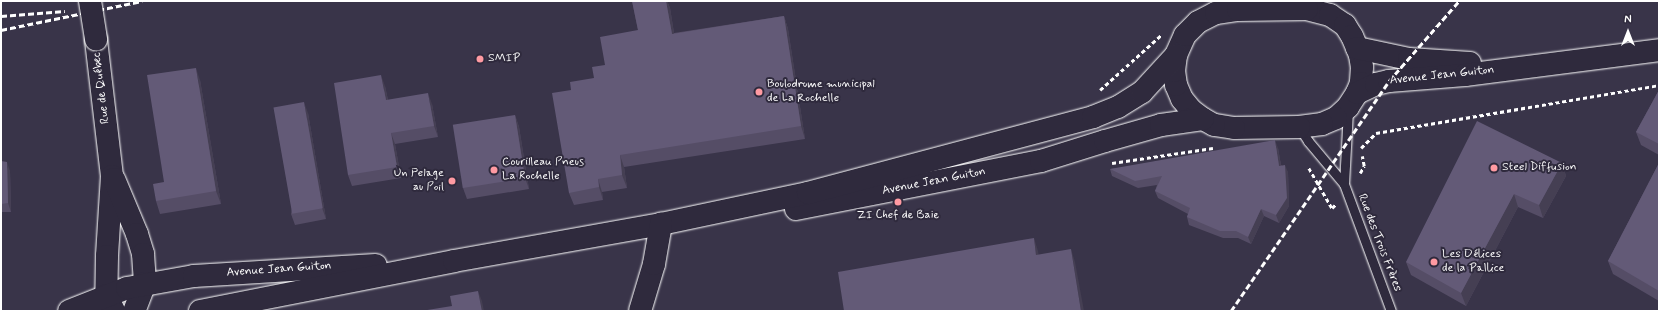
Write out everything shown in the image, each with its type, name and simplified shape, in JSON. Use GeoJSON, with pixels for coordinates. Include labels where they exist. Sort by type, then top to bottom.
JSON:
{"type":"FeatureCollection","features":[{"type":"Feature","properties":{"kind":"street","name":"Rue de Québec"},"geometry":{"type":"LineString","coordinates":[[90,1],[112,176],[106,256],[110,303]]}},
{"type":"Feature","properties":{"kind":"street"},"geometry":{"type":"LineString","coordinates":[[1203,119],[1191,110],[1182,99],[1176,85],[1174,71],[1176,55],[1185,35],[1198,22],[1216,13],[1253,6],[1321,11],[1327,8],[1344,25],[1352,36],[1357,48],[1362,67],[1361,83],[1352,100]]}},
{"type":"Feature","properties":{"kind":"street","name":"Avenue Jean Guiton"},"geometry":{"type":"LineString","coordinates":[[1357,48],[1409,59],[1529,67]]}},
{"type":"Feature","properties":{"kind":"street","name":"Avenue Jean Guiton"},"geometry":{"type":"LineString","coordinates":[[661,224],[804,208],[1041,162],[1105,141],[1161,125],[1203,119],[1214,125],[1234,128],[1300,127],[1322,124],[1336,118],[1352,100],[1376,84],[1389,81],[1529,67],[1659,50]]}},
{"type":"Feature","properties":{"kind":"street","name":"Avenue Jean Guiton"},"geometry":{"type":"LineString","coordinates":[[200,311],[454,261],[661,224],[808,192],[1093,117],[1118,107],[1142,92],[1176,55]]}},
{"type":"Feature","properties":{"kind":"street"},"geometry":{"type":"LineString","coordinates":[[937,158],[943,181]]}},
{"type":"Feature","properties":{"kind":"street","name":"Rue de Québec"},"geometry":{"type":"LineString","coordinates":[[112,176],[137,234],[143,254],[145,283],[130,309]]}},
{"type":"Feature","properties":{"kind":"street"},"geometry":{"type":"LineString","coordinates":[[640,311],[654,264],[661,224]]}},
{"type":"Feature","properties":{"kind":"street","name":"Avenue Jean Guiton"},"geometry":{"type":"LineString","coordinates":[[69,311],[110,303],[145,283],[194,276],[454,261]]}},
{"type":"Feature","properties":{"kind":"lane","name":"Rue des Trois Frères"},"geometry":{"type":"LineString","coordinates":[[1344,184],[1352,100]]}},
{"type":"Feature","properties":{"kind":"lane","name":"Rue des Trois Frères"},"geometry":{"type":"LineString","coordinates":[[1300,127],[1316,152],[1344,184],[1391,311]]}},
{"type":"Feature","properties":{"kind":"building"},"geometry":{"type":"Polygon","coordinates":[[[632,1],[666,1],[672,34],[784,16],[801,126],[620,155],[622,175],[598,179],[599,187],[569,193],[552,93],[571,90],[570,82],[594,78],[592,67],[605,65],[600,37],[638,30],[632,1]]]}},
{"type":"Feature","properties":{"kind":"building"},"geometry":{"type":"Polygon","coordinates":[[[196,68],[216,191],[156,201],[153,184],[164,182],[147,75],[196,68]]]}},
{"type":"Feature","properties":{"kind":"building"},"geometry":{"type":"Polygon","coordinates":[[[381,75],[386,100],[428,93],[434,126],[391,133],[397,167],[348,175],[334,83],[381,75]]]}},
{"type":"Feature","properties":{"kind":"building"},"geometry":{"type":"Polygon","coordinates":[[[1659,90],[1659,144],[1636,132],[1659,90]]]}},
{"type":"Feature","properties":{"kind":"building"},"geometry":{"type":"Polygon","coordinates":[[[304,102],[323,208],[292,214],[273,107],[304,102]]]}},
{"type":"Feature","properties":{"kind":"building"},"geometry":{"type":"Polygon","coordinates":[[[515,115],[525,178],[463,188],[453,125],[515,115]]]}},
{"type":"Feature","properties":{"kind":"building"},"geometry":{"type":"Polygon","coordinates":[[[1477,121],[1562,163],[1539,205],[1514,194],[1461,293],[1406,262],[1477,121]]]}},
{"type":"Feature","properties":{"kind":"building"},"geometry":{"type":"Polygon","coordinates":[[[1275,140],[1279,166],[1285,165],[1287,198],[1276,215],[1261,209],[1248,237],[1236,231],[1220,231],[1187,217],[1190,208],[1155,191],[1162,176],[1135,181],[1110,169],[1275,140]]]}},
{"type":"Feature","properties":{"kind":"building"},"geometry":{"type":"Polygon","coordinates":[[[1,161],[7,162],[8,203],[1,204],[1,161]]]}},
{"type":"Feature","properties":{"kind":"building"},"geometry":{"type":"Polygon","coordinates":[[[1659,163],[1659,291],[1608,261],[1659,163]]]}},
{"type":"Feature","properties":{"kind":"building"},"geometry":{"type":"Polygon","coordinates":[[[1034,238],[1036,255],[1071,249],[1081,311],[844,311],[838,272],[1034,238]]]}},
{"type":"Feature","properties":{"kind":"building"},"geometry":{"type":"Polygon","coordinates":[[[478,291],[482,311],[421,311],[452,306],[450,296],[478,291]]]}},
{"type":"Feature","properties":{"kind":"railway"},"geometry":{"type":"LineString","coordinates":[[1,30],[142,1]]}},
{"type":"Feature","properties":{"kind":"railway"},"geometry":{"type":"LineString","coordinates":[[1231,311],[1389,81],[1459,1]]}},
{"type":"Feature","properties":{"kind":"railway"},"geometry":{"type":"LineString","coordinates":[[1,16],[65,11]]}},
{"type":"Feature","properties":{"kind":"place","name":"SMIP"},"geometry":{"type":"Point","coordinates":[480,59]}},
{"type":"Feature","properties":{"kind":"place","name":"Boulodrome municipal de La Rochelle"},"geometry":{"type":"Point","coordinates":[759,92]}},
{"type":"Feature","properties":{"kind":"place","name":"Steel Diffusion"},"geometry":{"type":"Point","coordinates":[1494,168]}},
{"type":"Feature","properties":{"kind":"place","name":"Courilleau Pneus La Rochelle"},"geometry":{"type":"Point","coordinates":[494,170]}},
{"type":"Feature","properties":{"kind":"place","name":"Un Pelage au Poil"},"geometry":{"type":"Point","coordinates":[452,181]}},
{"type":"Feature","properties":{"kind":"place","name":"ZI Chef de Baie"},"geometry":{"type":"Point","coordinates":[898,202]}},
{"type":"Feature","properties":{"kind":"place","name":"Les Délices de la Pallice"},"geometry":{"type":"Point","coordinates":[1434,262]}}]}
